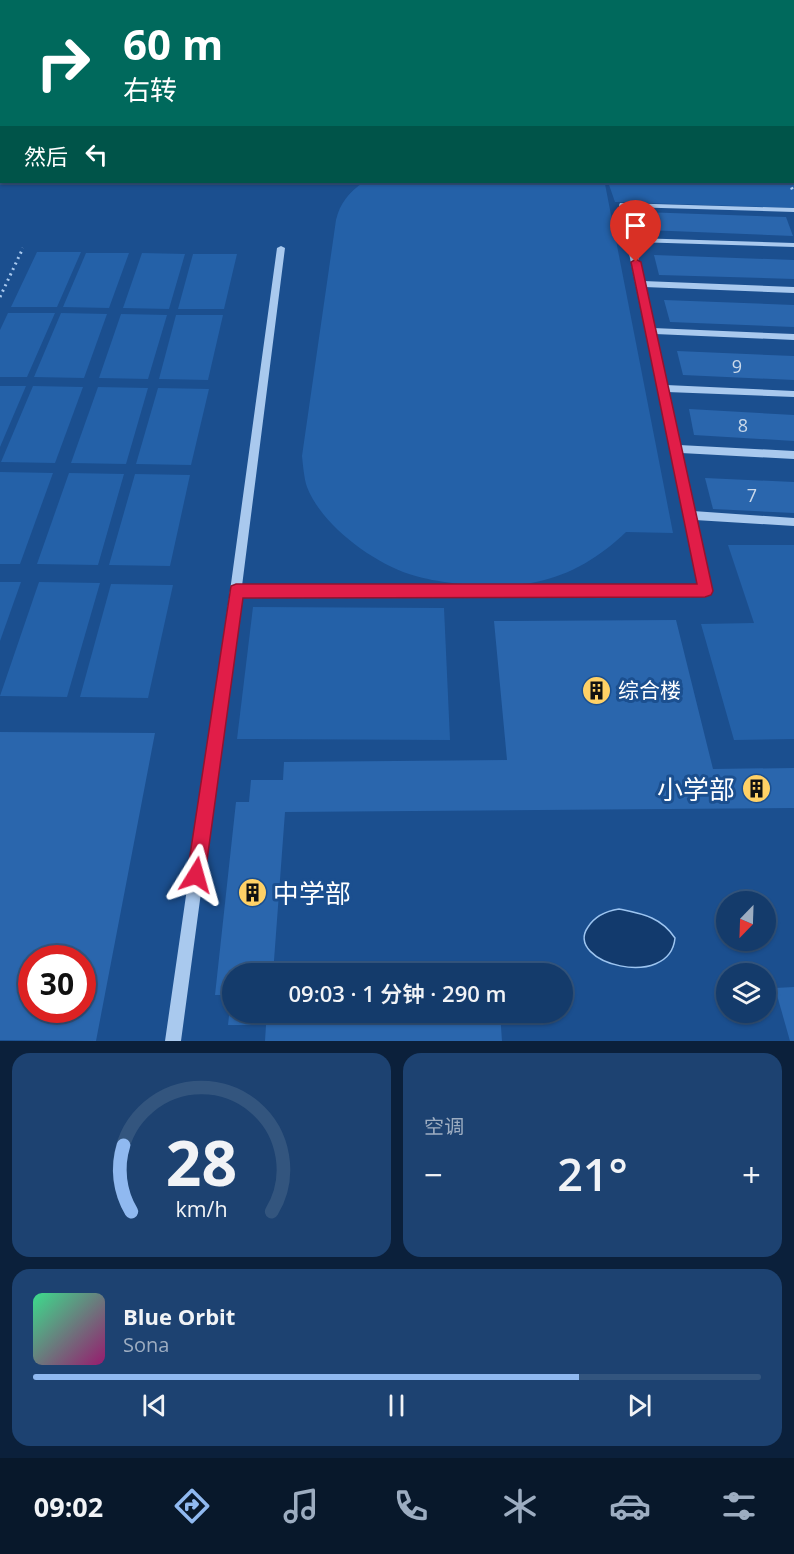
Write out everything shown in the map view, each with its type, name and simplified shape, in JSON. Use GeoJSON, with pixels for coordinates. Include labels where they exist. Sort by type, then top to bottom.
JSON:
{"type":"FeatureCollection","features":[{"type":"Feature","properties":{"kind":"street"},"geometry":{"type":"LineString","coordinates":[[236,591],[705,591],[623,205],[794,210]]}},
{"type":"Feature","properties":{"kind":"street"},"geometry":{"type":"LineString","coordinates":[[631,240],[794,245]]}},
{"type":"Feature","properties":{"kind":"street"},"geometry":{"type":"LineString","coordinates":[[172,1041],[236,591],[281,248]]}},
{"type":"Feature","properties":{"kind":"street"},"geometry":{"type":"LineString","coordinates":[[640,284],[794,290]]}},
{"type":"Feature","properties":{"kind":"street"},"geometry":{"type":"LineString","coordinates":[[650,331],[794,337]]}},
{"type":"Feature","properties":{"kind":"street"},"geometry":{"type":"LineString","coordinates":[[662,388],[794,394]]}},
{"type":"Feature","properties":{"kind":"street"},"geometry":{"type":"LineString","coordinates":[[675,449],[794,455]]}},
{"type":"Feature","properties":{"kind":"street"},"geometry":{"type":"LineString","coordinates":[[690,514],[794,522]]}},
{"type":"Feature","properties":{"kind":"path"},"geometry":{"type":"LineString","coordinates":[[0,297],[23,248]]}},
{"type":"Feature","properties":{"kind":"shaded area"},"geometry":{"type":"Polygon","coordinates":[[[363,183],[605,184],[673,533],[626,532],[585,563],[549,579],[522,584],[472,585],[438,581],[409,574],[379,561],[336,528],[314,501],[307,487],[302,456],[336,220],[346,198],[363,183]]]}},
{"type":"Feature","properties":{"kind":"shaded area"},"geometry":{"type":"Polygon","coordinates":[[[608,183],[794,183],[794,208],[615,202],[608,183]]]}},
{"type":"Feature","properties":{"kind":"shaded area"},"geometry":{"type":"Polygon","coordinates":[[[37,252],[81,252],[57,307],[11,307],[37,252]]]}},
{"type":"Feature","properties":{"kind":"shaded area"},"geometry":{"type":"Polygon","coordinates":[[[86,253],[129,253],[109,308],[63,307],[86,253]]]}},
{"type":"Feature","properties":{"kind":"shaded area"},"geometry":{"type":"Polygon","coordinates":[[[142,253],[185,254],[169,309],[123,308],[142,253]]]}},
{"type":"Feature","properties":{"kind":"shaded area"},"geometry":{"type":"Polygon","coordinates":[[[193,254],[237,254],[224,309],[178,309],[193,254]]]}},
{"type":"Feature","properties":{"kind":"shaded area"},"geometry":{"type":"Polygon","coordinates":[[[8,313],[55,313],[27,377],[0,377],[0,330],[8,313]]]}},
{"type":"Feature","properties":{"kind":"shaded area"},"geometry":{"type":"Polygon","coordinates":[[[61,313],[107,314],[84,378],[34,377],[61,313]]]}},
{"type":"Feature","properties":{"kind":"shaded area"},"geometry":{"type":"Polygon","coordinates":[[[121,314],[167,315],[148,379],[99,378],[121,314]]]}},
{"type":"Feature","properties":{"kind":"shaded area"},"geometry":{"type":"Polygon","coordinates":[[[176,315],[223,315],[208,380],[159,379],[176,315]]]}},
{"type":"Feature","properties":{"kind":"shaded area"},"geometry":{"type":"Polygon","coordinates":[[[0,386],[26,386],[0,447],[0,386]]]}},
{"type":"Feature","properties":{"kind":"shaded area"},"geometry":{"type":"Polygon","coordinates":[[[33,386],[83,387],[55,463],[1,462],[33,386]]]}},
{"type":"Feature","properties":{"kind":"shaded area"},"geometry":{"type":"Polygon","coordinates":[[[98,387],[148,388],[126,464],[71,463],[98,387]]]}},
{"type":"Feature","properties":{"kind":"shaded area"},"geometry":{"type":"Polygon","coordinates":[[[158,388],[209,389],[191,465],[136,464],[158,388]]]}},
{"type":"Feature","properties":{"kind":"shaded area"},"geometry":{"type":"Polygon","coordinates":[[[0,472],[53,473],[20,564],[0,564],[0,472]]]}},
{"type":"Feature","properties":{"kind":"shaded area"},"geometry":{"type":"Polygon","coordinates":[[[69,473],[124,474],[98,565],[37,564],[69,473]]]}},
{"type":"Feature","properties":{"kind":"shaded area"},"geometry":{"type":"Polygon","coordinates":[[[135,474],[190,475],[170,566],[109,565],[135,474]]]}},
{"type":"Feature","properties":{"kind":"shaded area"},"geometry":{"type":"Polygon","coordinates":[[[728,545],[794,545],[794,739],[734,740],[701,624],[754,623],[728,545]]]}},
{"type":"Feature","properties":{"kind":"shaded area"},"geometry":{"type":"Polygon","coordinates":[[[0,582],[21,582],[0,641],[0,582]]]}},
{"type":"Feature","properties":{"kind":"shaded area"},"geometry":{"type":"Polygon","coordinates":[[[39,582],[100,583],[67,697],[0,696],[39,582]]]}},
{"type":"Feature","properties":{"kind":"shaded area"},"geometry":{"type":"Polygon","coordinates":[[[111,584],[173,585],[148,698],[80,697],[111,584]]]}},
{"type":"Feature","properties":{"kind":"shaded area"},"geometry":{"type":"Polygon","coordinates":[[[253,607],[444,608],[450,740],[237,739],[253,607]]]}},
{"type":"Feature","properties":{"kind":"shaded area"},"geometry":{"type":"Polygon","coordinates":[[[619,909],[644,915],[664,925],[675,938],[669,954],[656,964],[639,967],[620,966],[603,960],[590,951],[584,940],[588,927],[601,915],[619,909]]]}},
{"type":"Feature","properties":{"kind":"building"},"geometry":{"type":"Polygon","coordinates":[[[642,212],[786,217],[793,236],[646,230],[642,212]]]}},
{"type":"Feature","properties":{"kind":"building"},"geometry":{"type":"Polygon","coordinates":[[[654,255],[794,260],[794,279],[659,275],[654,255]]]}},
{"type":"Feature","properties":{"kind":"building"},"geometry":{"type":"Polygon","coordinates":[[[664,300],[794,305],[794,327],[670,322],[664,300]]]}},
{"type":"Feature","properties":{"kind":"building"},"geometry":{"type":"Polygon","coordinates":[[[677,351],[794,356],[794,380],[683,375],[677,351]]]}},
{"type":"Feature","properties":{"kind":"building"},"geometry":{"type":"Polygon","coordinates":[[[689,409],[794,415],[794,441],[694,435],[689,409]]]}},
{"type":"Feature","properties":{"kind":"building"},"geometry":{"type":"Polygon","coordinates":[[[705,478],[794,482],[794,513],[713,509],[705,478]]]}},
{"type":"Feature","properties":{"kind":"building","name":"综合楼"},"geometry":{"type":"Polygon","coordinates":[[[676,620],[713,769],[794,768],[794,808],[285,812],[274,963],[222,963],[222,995],[215,995],[236,802],[249,802],[251,780],[283,780],[284,762],[507,760],[494,621],[676,620]]]}},
{"type":"Feature","properties":{"kind":"building"},"geometry":{"type":"Polygon","coordinates":[[[0,732],[155,733],[96,1041],[0,1040],[0,732]]]}},
{"type":"Feature","properties":{"kind":"building"},"geometry":{"type":"Polygon","coordinates":[[[794,987],[794,1041],[790,1041],[776,988],[794,987]]]}},
{"type":"Feature","properties":{"kind":"building"},"geometry":{"type":"Polygon","coordinates":[[[228,1023],[501,1023],[502,1041],[265,1041],[266,1025],[228,1025],[228,1023]]]}},
{"type":"Feature","properties":{"kind":"place","name":"综合楼"},"geometry":{"type":"Point","coordinates":[597,690]}},
{"type":"Feature","properties":{"kind":"place","name":"小学部"},"geometry":{"type":"Point","coordinates":[756,789]}},
{"type":"Feature","properties":{"kind":"place","name":"中学部"},"geometry":{"type":"Point","coordinates":[252,893]}},
{"type":"Feature","properties":{"kind":"route"},"geometry":{"type":"LineString","coordinates":[[196,875],[236,591],[705,591],[636,262]]}}]}
